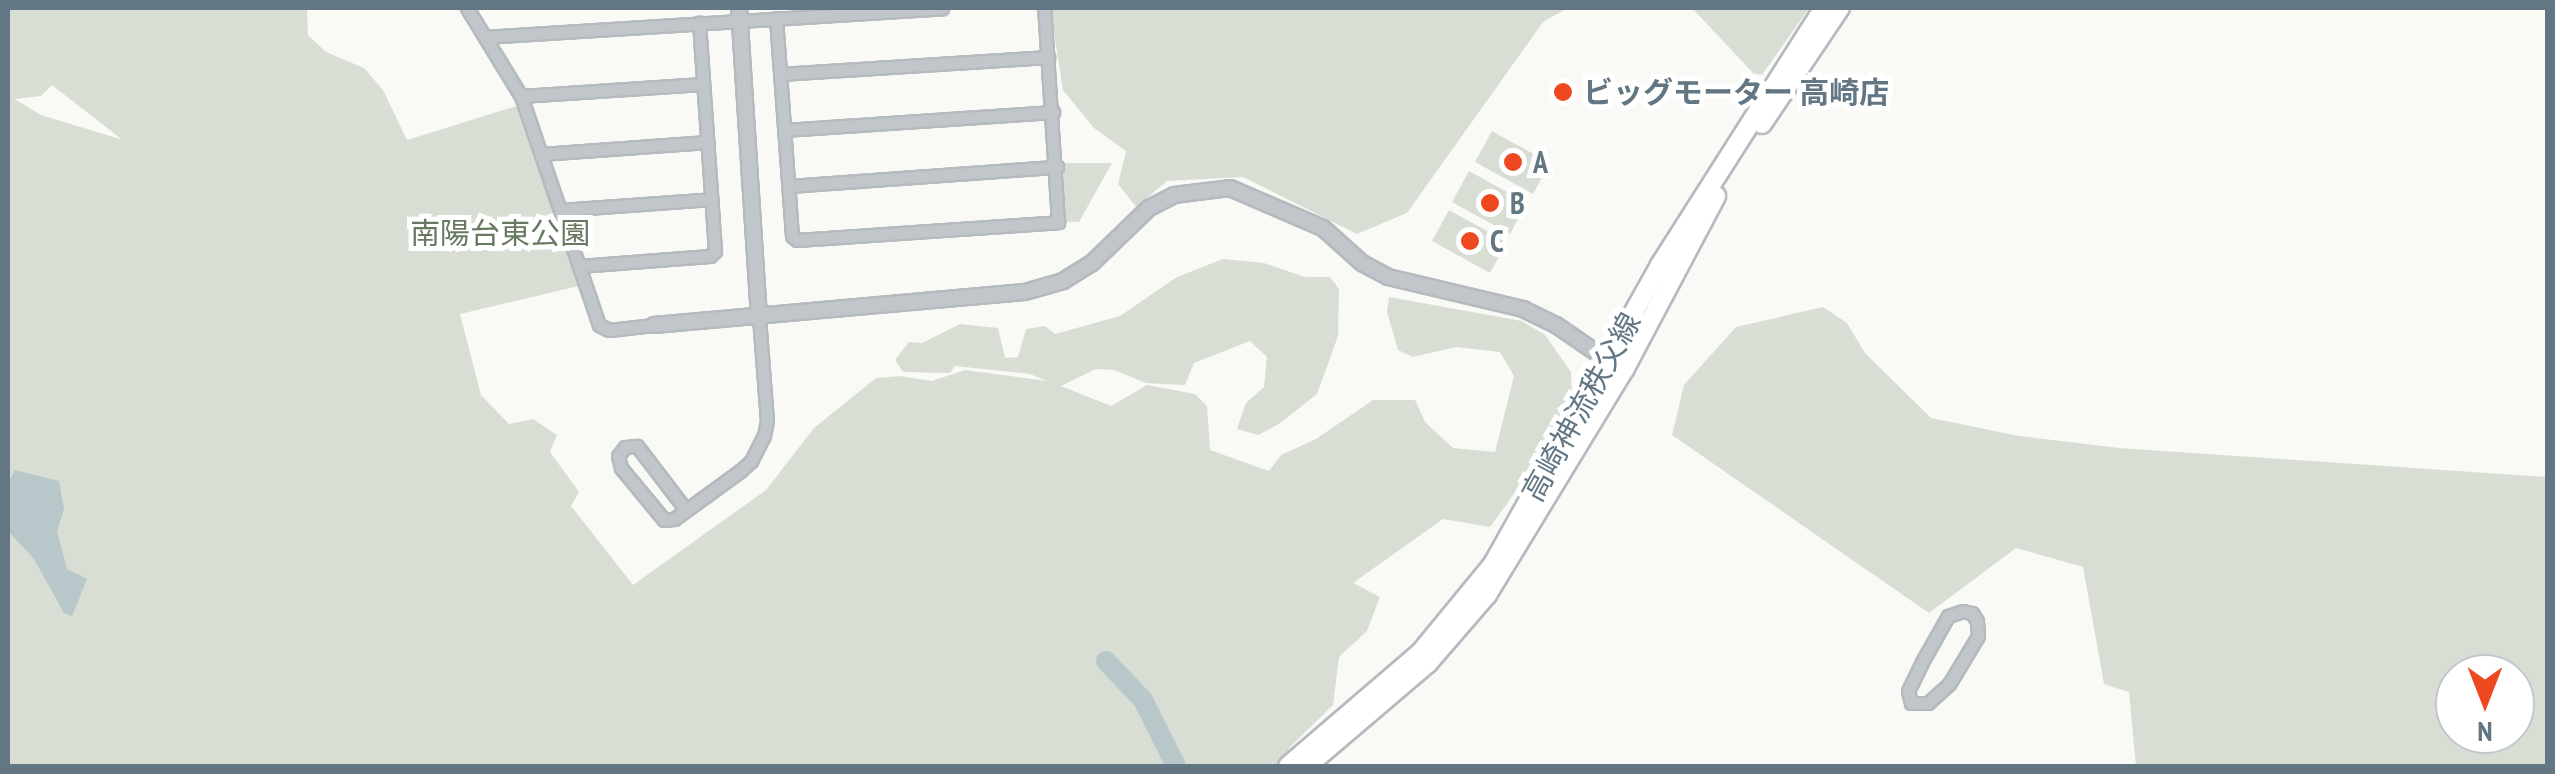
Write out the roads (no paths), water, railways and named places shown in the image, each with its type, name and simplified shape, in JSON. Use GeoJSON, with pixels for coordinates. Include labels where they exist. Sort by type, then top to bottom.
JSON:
{"type":"FeatureCollection","features":[{"type":"Feature","properties":{"kind":"main road","name":"高崎神流秩父線"},"geometry":{"type":"LineString","coordinates":[[1307,766],[1428,663],[1487,596],[1616,365],[1660,265],[1824,8]]}},
{"type":"Feature","properties":{"kind":"main road","name":"高崎神流秩父線"},"geometry":{"type":"LineString","coordinates":[[1288,766],[1420,654],[1493,564],[1722,185],[1840,8]]}},
{"type":"Feature","properties":{"kind":"street"},"geometry":{"type":"LineString","coordinates":[[467,8],[521,96],[599,325],[608,330],[1025,292],[1063,282],[1092,263],[1149,208],[1174,196],[1230,188],[1323,228],[1362,263],[1388,278],[1523,309],[1556,325],[1616,365]]}},
{"type":"Feature","properties":{"kind":"street"},"geometry":{"type":"LineString","coordinates":[[485,37],[699,24],[739,14],[776,18],[942,8]]}},
{"type":"Feature","properties":{"kind":"street"},"geometry":{"type":"LineString","coordinates":[[776,18],[792,236],[798,240],[1058,222],[1044,8]]}},
{"type":"Feature","properties":{"kind":"street"},"geometry":{"type":"LineString","coordinates":[[686,510],[637,446],[621,450],[621,468],[664,520],[686,510],[740,471],[764,436],[739,14]]}},
{"type":"Feature","properties":{"kind":"street"},"geometry":{"type":"LineString","coordinates":[[579,266],[710,256],[715,251],[699,24]]}},
{"type":"Feature","properties":{"kind":"street"},"geometry":{"type":"LineString","coordinates":[[780,74],[1048,57]]}},
{"type":"Feature","properties":{"kind":"street"},"geometry":{"type":"LineString","coordinates":[[521,96],[704,84]]}},
{"type":"Feature","properties":{"kind":"street"},"geometry":{"type":"LineString","coordinates":[[784,130],[1053,112]]}},
{"type":"Feature","properties":{"kind":"street"},"geometry":{"type":"LineString","coordinates":[[541,154],[708,142]]}},
{"type":"Feature","properties":{"kind":"street"},"geometry":{"type":"LineString","coordinates":[[788,186],[1057,167]]}},
{"type":"Feature","properties":{"kind":"street"},"geometry":{"type":"LineString","coordinates":[[560,210],[712,198]]}},
{"type":"Feature","properties":{"kind":"street"},"geometry":{"type":"LineString","coordinates":[[1963,610],[1972,613],[1978,636],[1948,684],[1928,703],[1910,703],[1908,691],[1932,645],[1948,616],[1963,610]]}},
{"type":"Feature","properties":{"kind":"waterway"},"geometry":{"type":"LineString","coordinates":[[1106,661],[1143,700],[1176,766]]}},
{"type":"Feature","properties":{"kind":"place","name":"ビッグモーター 高崎店"},"geometry":{"type":"Point","coordinates":[1563,92]}},
{"type":"Feature","properties":{"kind":"place","name":"A"},"geometry":{"type":"Point","coordinates":[1513,162]}},
{"type":"Feature","properties":{"kind":"place","name":"B"},"geometry":{"type":"Point","coordinates":[1490,203]}},
{"type":"Feature","properties":{"kind":"place","name":"C"},"geometry":{"type":"Point","coordinates":[1470,241]}},
{"type":"Feature","properties":{"kind":"park label","name":"南陽台東公園"},"geometry":{"type":"Point","coordinates":[500,233]}}]}
